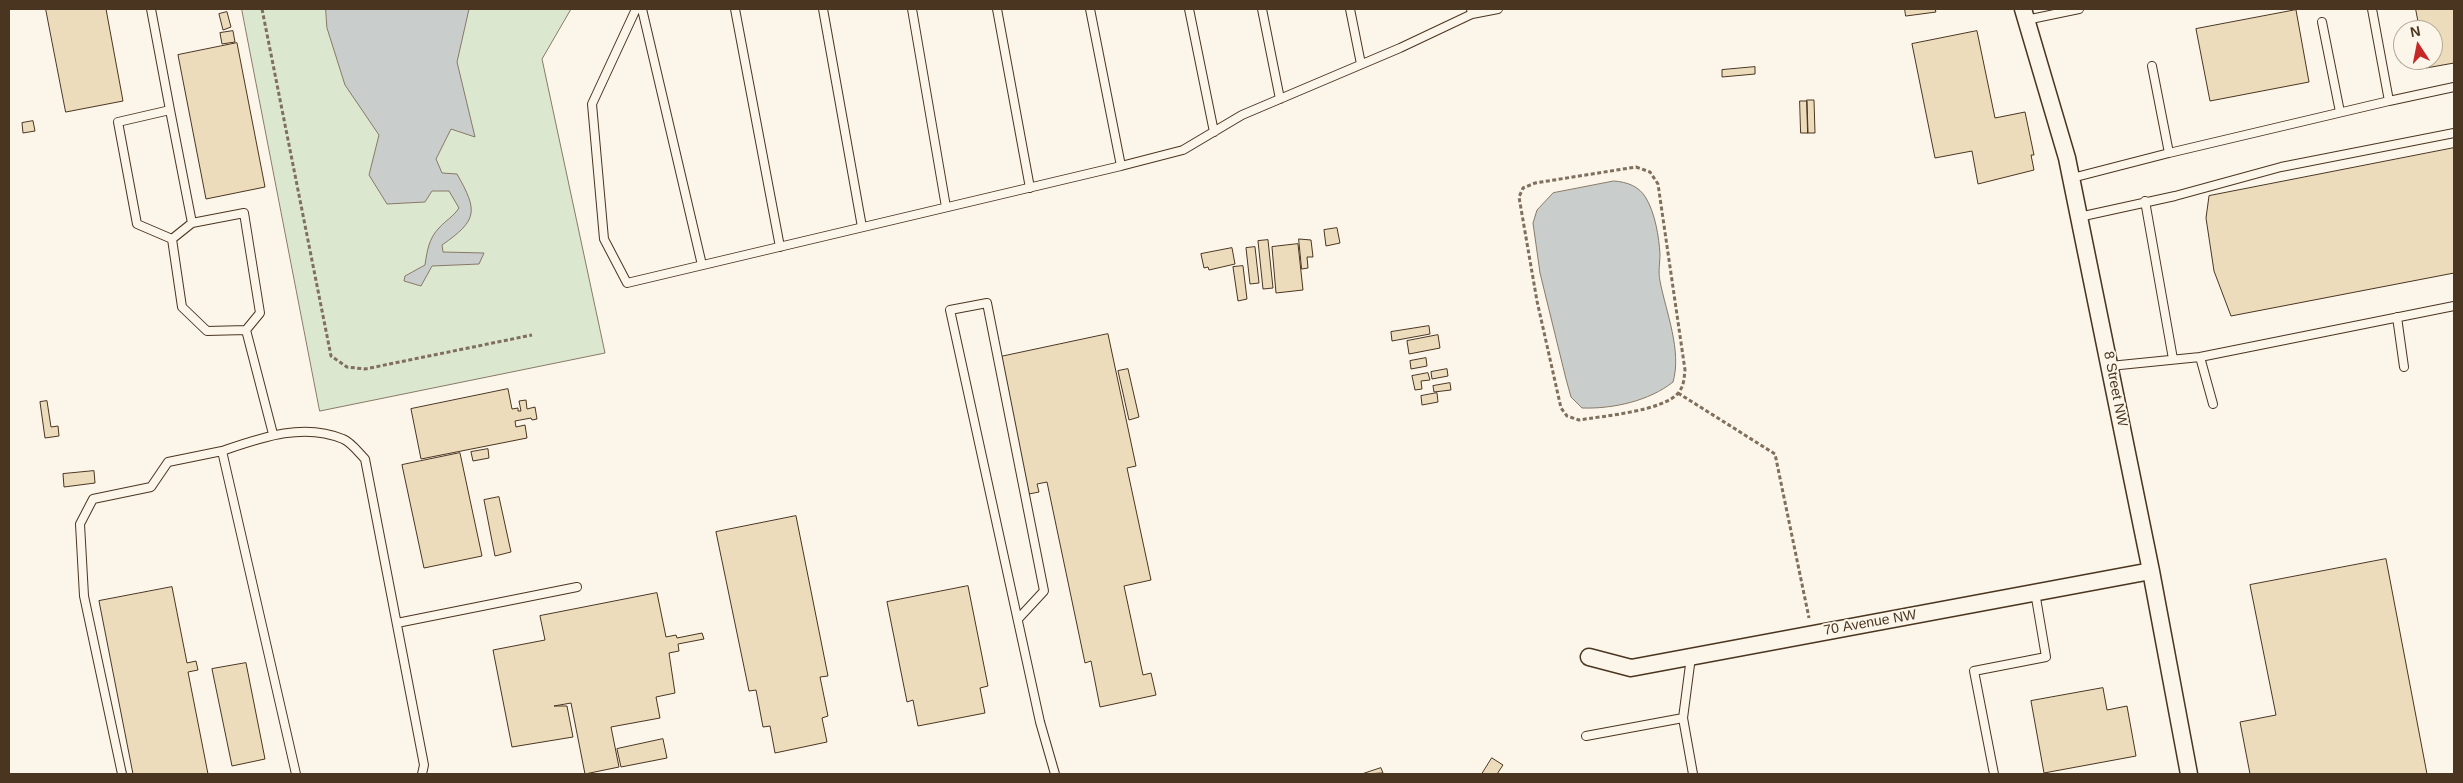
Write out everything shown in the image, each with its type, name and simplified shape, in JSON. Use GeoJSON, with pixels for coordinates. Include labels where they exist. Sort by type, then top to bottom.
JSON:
{"type":"FeatureCollection","features":[{"type":"Feature","properties":{"kind":"street","name":"8 Street NW"},"geometry":{"type":"LineString","coordinates":[[2025,14],[2072,178],[2151,571],[2189,774]]}},
{"type":"Feature","properties":{"kind":"street","name":"70 Avenue NW"},"geometry":{"type":"LineString","coordinates":[[1588,657],[1631,668],[2151,571]]}},
{"type":"Feature","properties":{"kind":"lane"},"geometry":{"type":"LineString","coordinates":[[151,9],[192,224]]}},
{"type":"Feature","properties":{"kind":"lane"},"geometry":{"type":"LineString","coordinates":[[636,9],[592,104],[604,239],[627,283],[1183,150],[1242,115],[1361,64],[1471,11],[1498,9]]}},
{"type":"Feature","properties":{"kind":"lane"},"geometry":{"type":"LineString","coordinates":[[642,9],[702,266]]}},
{"type":"Feature","properties":{"kind":"lane"},"geometry":{"type":"LineString","coordinates":[[735,9],[780,247]]}},
{"type":"Feature","properties":{"kind":"lane"},"geometry":{"type":"LineString","coordinates":[[823,9],[862,227]]}},
{"type":"Feature","properties":{"kind":"lane"},"geometry":{"type":"LineString","coordinates":[[912,9],[946,208]]}},
{"type":"Feature","properties":{"kind":"lane"},"geometry":{"type":"LineString","coordinates":[[997,9],[1030,188]]}},
{"type":"Feature","properties":{"kind":"lane"},"geometry":{"type":"LineString","coordinates":[[1090,9],[1121,166]]}},
{"type":"Feature","properties":{"kind":"lane"},"geometry":{"type":"LineString","coordinates":[[1189,9],[1214,132]]}},
{"type":"Feature","properties":{"kind":"lane"},"geometry":{"type":"LineString","coordinates":[[1262,9],[1280,99]]}},
{"type":"Feature","properties":{"kind":"lane"},"geometry":{"type":"LineString","coordinates":[[1350,9],[1361,64]]}},
{"type":"Feature","properties":{"kind":"lane"},"geometry":{"type":"LineString","coordinates":[[2025,14],[2079,9]]}},
{"type":"Feature","properties":{"kind":"lane"},"geometry":{"type":"LineString","coordinates":[[2372,9],[2388,101]]}},
{"type":"Feature","properties":{"kind":"lane"},"geometry":{"type":"LineString","coordinates":[[2322,22],[2340,112]]}},
{"type":"Feature","properties":{"kind":"lane"},"geometry":{"type":"LineString","coordinates":[[2152,66],[2169,153]]}},
{"type":"Feature","properties":{"kind":"lane"},"geometry":{"type":"LineString","coordinates":[[2072,178],[2340,112],[2454,87]]}},
{"type":"Feature","properties":{"kind":"lane"},"geometry":{"type":"LineString","coordinates":[[170,110],[118,122],[137,224],[172,239]]}},
{"type":"Feature","properties":{"kind":"lane"},"geometry":{"type":"LineString","coordinates":[[2079,217],[2175,196],[2281,167],[2454,134]]}},
{"type":"Feature","properties":{"kind":"lane"},"geometry":{"type":"LineString","coordinates":[[2145,202],[2174,359]]}},
{"type":"Feature","properties":{"kind":"lane"},"geometry":{"type":"LineString","coordinates":[[244,213],[260,313],[246,330],[207,331],[182,307],[172,239],[192,224],[244,213]]}},
{"type":"Feature","properties":{"kind":"lane"},"geometry":{"type":"LineString","coordinates":[[1018,619],[1044,591],[987,303],[950,310],[1040,722],[1055,774]]}},
{"type":"Feature","properties":{"kind":"lane"},"geometry":{"type":"LineString","coordinates":[[2110,366],[2200,357],[2454,306]]}},
{"type":"Feature","properties":{"kind":"lane"},"geometry":{"type":"LineString","coordinates":[[2397,317],[2404,368]]}},
{"type":"Feature","properties":{"kind":"lane"},"geometry":{"type":"LineString","coordinates":[[246,330],[273,434]]}},
{"type":"Feature","properties":{"kind":"lane"},"geometry":{"type":"LineString","coordinates":[[2200,357],[2213,404]]}},
{"type":"Feature","properties":{"kind":"lane"},"geometry":{"type":"LineString","coordinates":[[122,774],[84,596],[80,524],[93,499],[151,487],[168,462],[222,451],[273,434],[313,432],[344,439],[365,459],[424,765],[422,774]]}},
{"type":"Feature","properties":{"kind":"lane"},"geometry":{"type":"LineString","coordinates":[[222,451],[296,774]]}},
{"type":"Feature","properties":{"kind":"lane"},"geometry":{"type":"LineString","coordinates":[[397,623],[577,587]]}},
{"type":"Feature","properties":{"kind":"lane"},"geometry":{"type":"LineString","coordinates":[[1994,774],[1974,670],[2046,657],[2035,592]]}},
{"type":"Feature","properties":{"kind":"lane"},"geometry":{"type":"LineString","coordinates":[[1691,657],[1683,718],[1693,774]]}},
{"type":"Feature","properties":{"kind":"lane"},"geometry":{"type":"LineString","coordinates":[[1586,736],[1683,718]]}},
{"type":"Feature","properties":{"kind":"path"},"geometry":{"type":"LineString","coordinates":[[262,9],[331,356],[347,367],[365,369],[532,335]]}},
{"type":"Feature","properties":{"kind":"path"},"geometry":{"type":"LineString","coordinates":[[1636,167],[1650,172],[1658,184],[1663,204],[1668,261],[1685,370],[1684,384],[1678,394],[1661,405],[1579,420],[1567,416],[1561,408],[1537,301],[1520,213],[1519,197],[1522,188],[1535,183],[1614,169],[1636,167]]}},
{"type":"Feature","properties":{"kind":"path"},"geometry":{"type":"LineString","coordinates":[[1678,394],[1775,454],[1812,634]]}},
{"type":"Feature","properties":{"kind":"green space"},"geometry":{"type":"Polygon","coordinates":[[[242,9],[571,9],[542,59],[605,353],[320,411],[242,9]]]}},
{"type":"Feature","properties":{"kind":"shaded area"},"geometry":{"type":"Polygon","coordinates":[[[326,9],[469,9],[457,62],[475,137],[451,129],[436,159],[442,173],[457,174],[469,197],[471,206],[471,214],[468,221],[462,229],[442,245],[443,252],[484,253],[479,264],[432,266],[421,286],[404,281],[405,276],[425,265],[433,236],[459,208],[449,191],[432,191],[425,202],[387,204],[369,175],[379,135],[345,85],[327,28],[326,9]]]}},
{"type":"Feature","properties":{"kind":"shaded area"},"geometry":{"type":"Polygon","coordinates":[[[1614,181],[1624,182],[1640,190],[1652,211],[1660,254],[1659,278],[1676,358],[1675,370],[1673,382],[1642,399],[1606,407],[1582,408],[1571,397],[1566,379],[1540,273],[1533,223],[1537,210],[1553,193],[1614,181]]]}},
{"type":"Feature","properties":{"kind":"building"},"geometry":{"type":"Polygon","coordinates":[[[46,9],[106,9],[123,101],[66,112],[46,9]]]}},
{"type":"Feature","properties":{"kind":"building"},"geometry":{"type":"Polygon","coordinates":[[[1905,9],[1935,9],[1936,12],[1906,16],[1905,9]]]}},
{"type":"Feature","properties":{"kind":"building"},"geometry":{"type":"Polygon","coordinates":[[[2416,9],[2454,9],[2454,63],[2443,65],[2443,20],[2418,20],[2416,9]]]}},
{"type":"Feature","properties":{"kind":"building"},"geometry":{"type":"Polygon","coordinates":[[[2296,10],[2309,82],[2210,101],[2196,29],[2296,10]]]}},
{"type":"Feature","properties":{"kind":"building"},"geometry":{"type":"Polygon","coordinates":[[[227,12],[231,27],[223,30],[219,14],[227,12]]]}},
{"type":"Feature","properties":{"kind":"building"},"geometry":{"type":"Polygon","coordinates":[[[233,31],[235,42],[222,44],[220,33],[233,31]]]}},
{"type":"Feature","properties":{"kind":"building"},"geometry":{"type":"Polygon","coordinates":[[[1977,31],[1995,118],[2025,112],[2034,155],[2031,155],[2034,170],[1978,184],[1972,151],[1935,158],[1912,44],[1977,31]]]}},
{"type":"Feature","properties":{"kind":"building"},"geometry":{"type":"Polygon","coordinates":[[[237,43],[265,187],[206,199],[178,55],[237,43]]]}},
{"type":"Feature","properties":{"kind":"building"},"geometry":{"type":"Polygon","coordinates":[[[1755,67],[1755,74],[1722,77],[1722,70],[1755,67]]]}},
{"type":"Feature","properties":{"kind":"building"},"geometry":{"type":"Polygon","coordinates":[[[1807,100],[1814,100],[1815,133],[1808,133],[1807,100]]]}},
{"type":"Feature","properties":{"kind":"building"},"geometry":{"type":"Polygon","coordinates":[[[1800,101],[1807,101],[1808,133],[1801,133],[1800,101]]]}},
{"type":"Feature","properties":{"kind":"building"},"geometry":{"type":"Polygon","coordinates":[[[33,121],[35,131],[23,133],[22,123],[33,121]]]}},
{"type":"Feature","properties":{"kind":"building"},"geometry":{"type":"Polygon","coordinates":[[[2454,148],[2454,273],[2231,316],[2214,271],[2206,218],[2209,196],[2454,148]]]}},
{"type":"Feature","properties":{"kind":"building"},"geometry":{"type":"Polygon","coordinates":[[[1337,228],[1340,243],[1326,246],[1324,230],[1337,228]]]}},
{"type":"Feature","properties":{"kind":"building"},"geometry":{"type":"Polygon","coordinates":[[[1299,239],[1311,240],[1313,257],[1307,257],[1308,268],[1302,269],[1299,239]]]}},
{"type":"Feature","properties":{"kind":"building"},"geometry":{"type":"Polygon","coordinates":[[[1268,240],[1273,288],[1263,289],[1258,241],[1268,240]]]}},
{"type":"Feature","properties":{"kind":"building"},"geometry":{"type":"Polygon","coordinates":[[[1298,244],[1303,290],[1276,293],[1272,247],[1298,244]]]}},
{"type":"Feature","properties":{"kind":"building"},"geometry":{"type":"Polygon","coordinates":[[[1255,247],[1259,283],[1250,284],[1246,248],[1255,247]]]}},
{"type":"Feature","properties":{"kind":"building"},"geometry":{"type":"Polygon","coordinates":[[[1232,248],[1235,264],[1209,270],[1208,267],[1204,268],[1201,254],[1232,248]]]}},
{"type":"Feature","properties":{"kind":"building"},"geometry":{"type":"Polygon","coordinates":[[[1243,266],[1247,299],[1238,301],[1233,267],[1243,266]]]}},
{"type":"Feature","properties":{"kind":"building"},"geometry":{"type":"Polygon","coordinates":[[[1429,326],[1430,334],[1392,341],[1391,332],[1429,326]]]}},
{"type":"Feature","properties":{"kind":"building"},"geometry":{"type":"Polygon","coordinates":[[[1108,334],[1136,466],[1127,468],[1151,580],[1124,586],[1143,675],[1151,673],[1156,695],[1100,707],[1091,661],[1085,663],[1047,482],[1037,484],[1039,492],[1029,494],[1000,357],[1108,334]]]}},
{"type":"Feature","properties":{"kind":"building"},"geometry":{"type":"Polygon","coordinates":[[[1438,335],[1440,348],[1409,354],[1407,341],[1438,335]]]}},
{"type":"Feature","properties":{"kind":"building"},"geometry":{"type":"Polygon","coordinates":[[[1426,358],[1427,366],[1411,369],[1410,361],[1426,358]]]}},
{"type":"Feature","properties":{"kind":"building"},"geometry":{"type":"Polygon","coordinates":[[[1128,369],[1139,417],[1129,420],[1118,371],[1128,369]]]}},
{"type":"Feature","properties":{"kind":"building"},"geometry":{"type":"Polygon","coordinates":[[[1447,369],[1448,376],[1432,379],[1431,372],[1447,369]]]}},
{"type":"Feature","properties":{"kind":"building"},"geometry":{"type":"Polygon","coordinates":[[[1428,373],[1430,380],[1421,381],[1422,389],[1415,390],[1412,376],[1428,373]]]}},
{"type":"Feature","properties":{"kind":"building"},"geometry":{"type":"Polygon","coordinates":[[[1450,383],[1451,390],[1434,392],[1433,386],[1450,383]]]}},
{"type":"Feature","properties":{"kind":"building"},"geometry":{"type":"Polygon","coordinates":[[[508,389],[512,409],[518,408],[518,411],[521,411],[519,401],[526,400],[527,409],[535,407],[537,419],[532,420],[531,418],[515,421],[516,427],[525,425],[527,438],[421,459],[411,409],[508,389]]]}},
{"type":"Feature","properties":{"kind":"building"},"geometry":{"type":"Polygon","coordinates":[[[1437,393],[1438,402],[1422,405],[1421,396],[1437,393]]]}},
{"type":"Feature","properties":{"kind":"building"},"geometry":{"type":"Polygon","coordinates":[[[47,401],[51,427],[58,426],[59,436],[45,438],[40,402],[47,401]]]}},
{"type":"Feature","properties":{"kind":"building"},"geometry":{"type":"Polygon","coordinates":[[[488,449],[489,458],[473,461],[471,452],[488,449]]]}},
{"type":"Feature","properties":{"kind":"building"},"geometry":{"type":"Polygon","coordinates":[[[460,453],[482,556],[424,568],[402,465],[460,453]]]}},
{"type":"Feature","properties":{"kind":"building"},"geometry":{"type":"Polygon","coordinates":[[[94,471],[95,483],[64,487],[63,474],[94,471]]]}},
{"type":"Feature","properties":{"kind":"building"},"geometry":{"type":"Polygon","coordinates":[[[499,497],[511,552],[495,556],[484,500],[499,497]]]}},
{"type":"Feature","properties":{"kind":"building"},"geometry":{"type":"Polygon","coordinates":[[[796,516],[828,676],[820,677],[828,716],[822,718],[827,742],[775,753],[770,726],[763,727],[756,690],[749,691],[716,532],[796,516]]]}},
{"type":"Feature","properties":{"kind":"building"},"geometry":{"type":"Polygon","coordinates":[[[2386,559],[2427,774],[2250,774],[2240,722],[2276,715],[2250,585],[2386,559]]]}},
{"type":"Feature","properties":{"kind":"building"},"geometry":{"type":"Polygon","coordinates":[[[968,586],[988,686],[980,688],[985,713],[918,726],[913,700],[907,702],[887,602],[968,586]]]}},
{"type":"Feature","properties":{"kind":"building"},"geometry":{"type":"Polygon","coordinates":[[[172,587],[187,663],[196,661],[198,670],[188,672],[208,774],[133,774],[99,601],[172,587]]]}},
{"type":"Feature","properties":{"kind":"building"},"geometry":{"type":"Polygon","coordinates":[[[657,593],[666,637],[676,635],[677,638],[702,633],[704,639],[678,644],[679,651],[669,653],[675,693],[656,697],[660,718],[611,727],[619,767],[585,774],[571,703],[554,706],[567,706],[573,737],[512,747],[493,650],[545,640],[540,616],[657,593]]]}},
{"type":"Feature","properties":{"kind":"building"},"geometry":{"type":"Polygon","coordinates":[[[246,663],[265,759],[232,766],[212,669],[246,663]]]}},
{"type":"Feature","properties":{"kind":"building"},"geometry":{"type":"Polygon","coordinates":[[[2103,688],[2107,710],[2127,706],[2136,756],[2044,773],[2031,701],[2103,688]]]}},
{"type":"Feature","properties":{"kind":"building"},"geometry":{"type":"Polygon","coordinates":[[[663,739],[667,758],[621,767],[617,749],[663,739]]]}},
{"type":"Feature","properties":{"kind":"building"},"geometry":{"type":"Polygon","coordinates":[[[1492,758],[1503,765],[1497,774],[1482,774],[1492,758]]]}},
{"type":"Feature","properties":{"kind":"building"},"geometry":{"type":"Polygon","coordinates":[[[1381,768],[1383,773],[1362,774],[1381,768]]]}}]}
